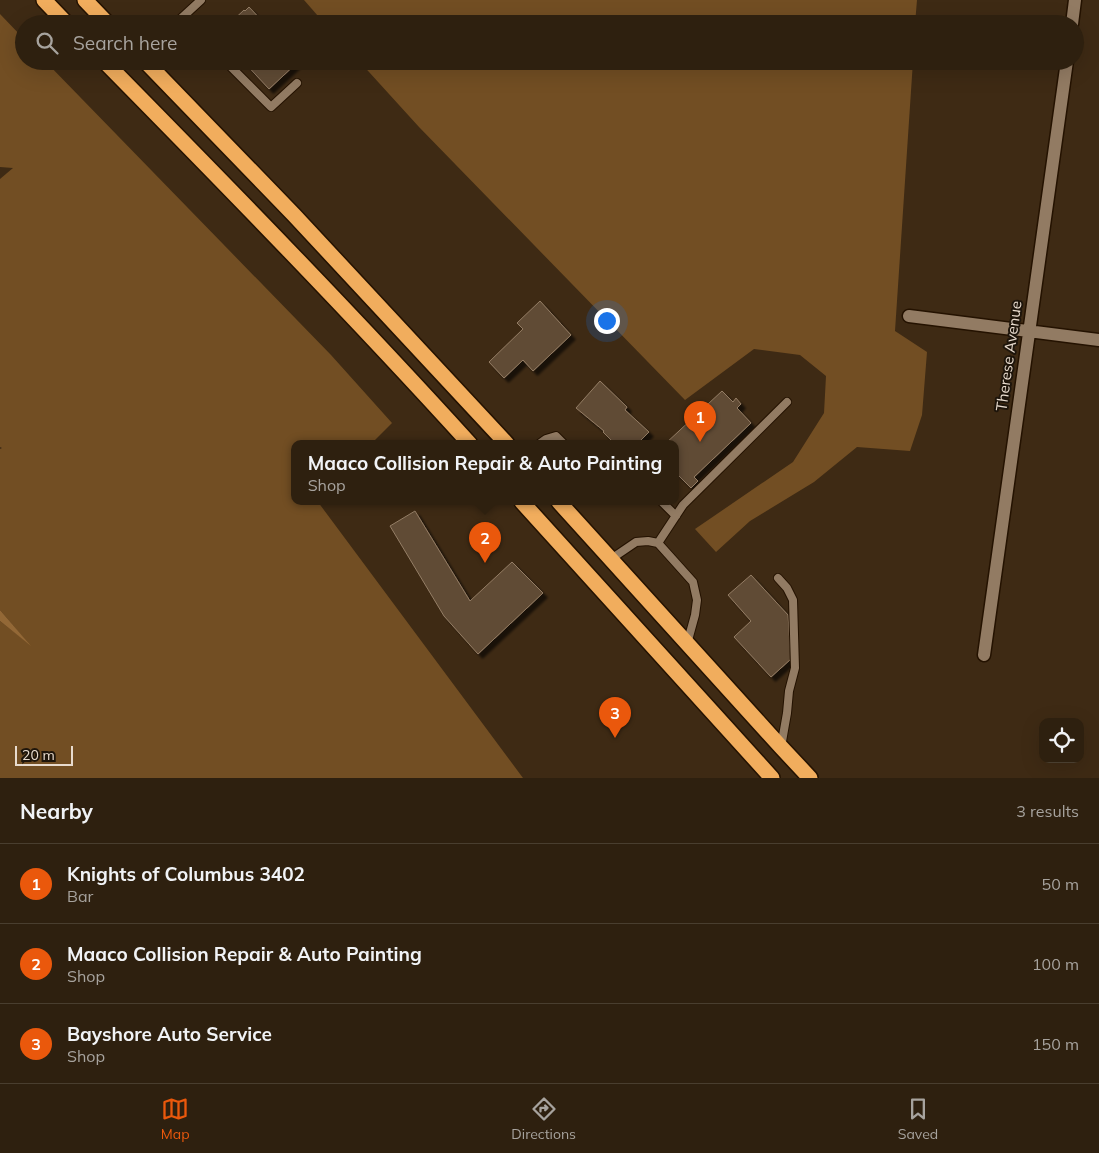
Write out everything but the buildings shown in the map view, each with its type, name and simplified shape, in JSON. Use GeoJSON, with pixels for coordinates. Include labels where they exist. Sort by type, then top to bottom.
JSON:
{"type":"FeatureCollection","features":[{"type":"Feature","properties":{"kind":"highway"},"geometry":{"type":"LineString","coordinates":[[44,0],[58,15]]}},
{"type":"Feature","properties":{"kind":"highway"},"geometry":{"type":"LineString","coordinates":[[84,0],[99,15]]}},
{"type":"Feature","properties":{"kind":"highway"},"geometry":{"type":"LineString","coordinates":[[113,70],[335,298],[466,440]]}},
{"type":"Feature","properties":{"kind":"highway"},"geometry":{"type":"LineString","coordinates":[[155,70],[294,215],[503,440]]}},
{"type":"Feature","properties":{"kind":"highway"},"geometry":{"type":"LineString","coordinates":[[525,505],[772,778]]}},
{"type":"Feature","properties":{"kind":"highway"},"geometry":{"type":"LineString","coordinates":[[562,505],[810,778]]}},
{"type":"Feature","properties":{"kind":"street"},"geometry":{"type":"LineString","coordinates":[[1073,15],[1075,0]]}},
{"type":"Feature","properties":{"kind":"street","name":"Therese Avenue"},"geometry":{"type":"LineString","coordinates":[[984,655],[1066,70]]}},
{"type":"Feature","properties":{"kind":"street"},"geometry":{"type":"LineString","coordinates":[[909,316],[1099,340]]}},
{"type":"Feature","properties":{"kind":"lane"},"geometry":{"type":"LineString","coordinates":[[184,15],[201,0]]}},
{"type":"Feature","properties":{"kind":"lane"},"geometry":{"type":"LineString","coordinates":[[234,70],[271,107],[297,83]]}},
{"type":"Feature","properties":{"kind":"lane"},"geometry":{"type":"LineString","coordinates":[[658,544],[683,505],[787,402]]}},
{"type":"Feature","properties":{"kind":"lane"},"geometry":{"type":"LineString","coordinates":[[545,440],[556,436],[560,440]]}},
{"type":"Feature","properties":{"kind":"lane"},"geometry":{"type":"LineString","coordinates":[[665,505],[676,516]]}},
{"type":"Feature","properties":{"kind":"lane"},"geometry":{"type":"LineString","coordinates":[[611,559],[636,542],[648,541],[658,544],[693,582],[697,600],[687,644]]}},
{"type":"Feature","properties":{"kind":"lane"},"geometry":{"type":"LineString","coordinates":[[778,578],[787,588],[793,600],[795,658],[795,668],[789,691],[781,747]]}},
{"type":"Feature","properties":{"kind":"shaded area"},"geometry":{"type":"Polygon","coordinates":[[[304,0],[917,0],[916,15],[317,15],[304,0]]]}},
{"type":"Feature","properties":{"kind":"shaded area"},"geometry":{"type":"Polygon","coordinates":[[[0,14],[15,30],[15,70],[54,70],[331,355],[392,423],[375,440],[291,440],[291,505],[320,505],[523,778],[0,778],[0,621],[28,643],[0,610],[0,449],[2,448],[0,447],[0,179],[13,168],[0,167],[0,14]]]}},
{"type":"Feature","properties":{"kind":"shaded area"},"geometry":{"type":"Polygon","coordinates":[[[367,70],[912,70],[895,331],[927,352],[922,415],[910,451],[857,447],[814,482],[750,521],[716,552],[695,529],[793,462],[824,413],[826,376],[800,355],[754,349],[685,400],[419,127],[367,70]]]}},
{"type":"Feature","properties":{"kind":"shaded area"},"geometry":{"type":"Polygon","coordinates":[[[0,610],[31,646],[0,621],[0,610]]]}},
{"type":"Feature","properties":{"kind":"place","name":"Knights of Columbus 3402"},"geometry":{"type":"Point","coordinates":[700,442]}},
{"type":"Feature","properties":{"kind":"place","name":"Maaco Collision Repair & Auto Painting"},"geometry":{"type":"Point","coordinates":[485,563]}},
{"type":"Feature","properties":{"kind":"place","name":"Bayshore Auto Service"},"geometry":{"type":"Point","coordinates":[615,738]}}]}
